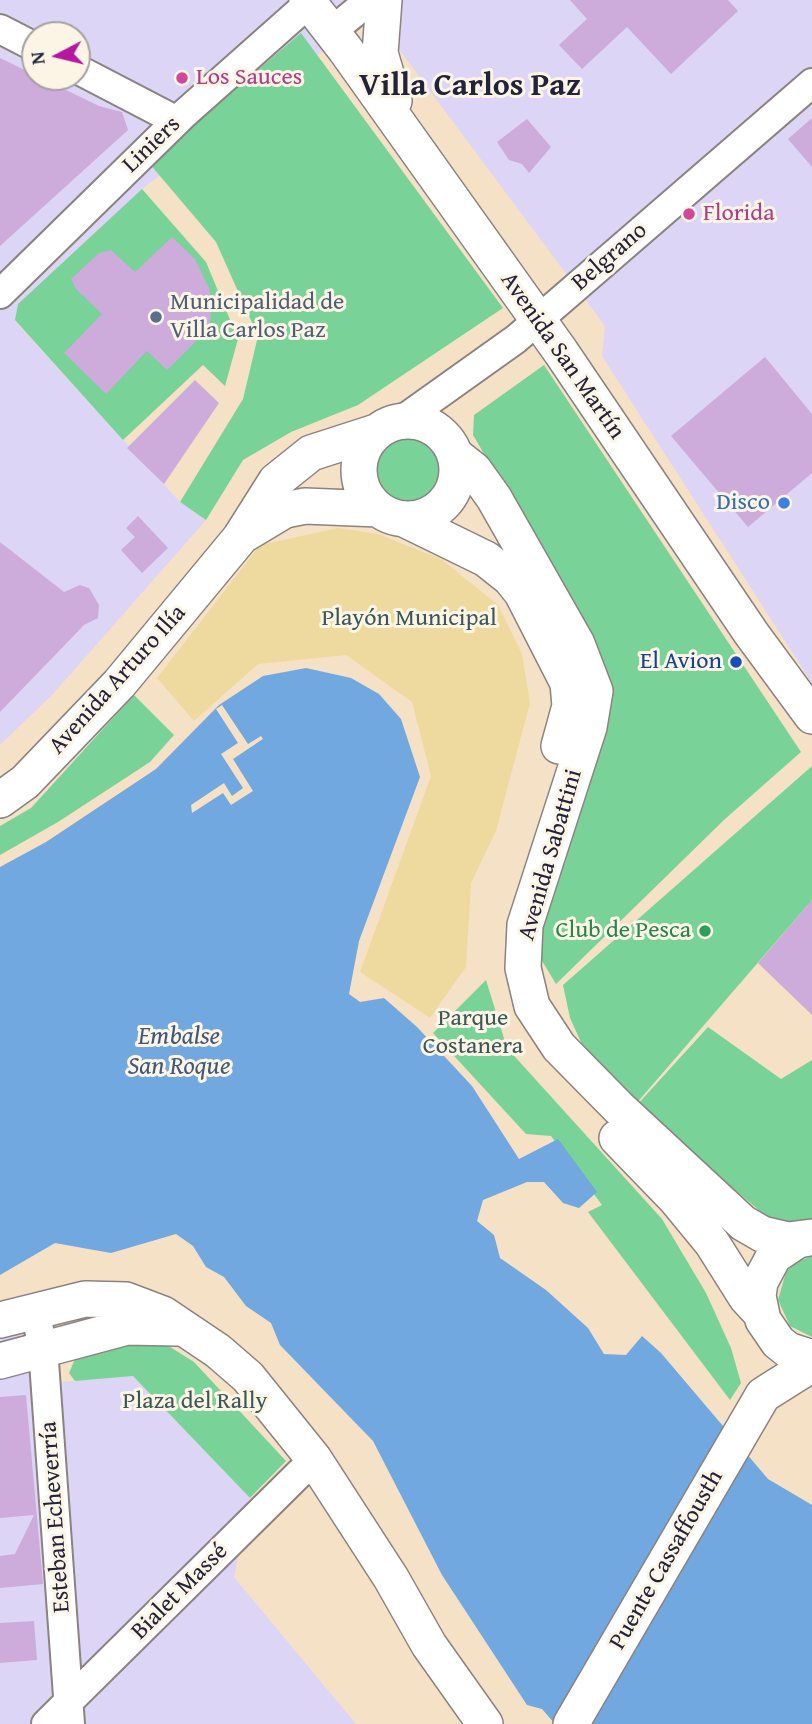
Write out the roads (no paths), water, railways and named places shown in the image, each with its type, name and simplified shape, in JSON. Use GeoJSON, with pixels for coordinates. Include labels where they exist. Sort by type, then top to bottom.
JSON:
{"type":"FeatureCollection","features":[{"type":"Feature","properties":{"kind":"main road"},"geometry":{"type":"LineString","coordinates":[[384,0],[380,53],[405,134]]}},
{"type":"Feature","properties":{"kind":"main road","name":"Avenida San Martín"},"geometry":{"type":"LineString","coordinates":[[308,2],[332,31],[538,320],[812,716]]}},
{"type":"Feature","properties":{"kind":"main road"},"geometry":{"type":"LineString","coordinates":[[234,545],[276,481],[311,453],[389,427],[428,425],[449,443],[454,455],[455,479],[446,500],[434,511],[420,517],[391,514],[368,498],[359,471],[364,450],[389,427]]}},
{"type":"Feature","properties":{"kind":"main road","name":"Avenida Sabattini"},"geometry":{"type":"LineString","coordinates":[[454,455],[474,470],[494,498],[577,644],[595,691],[589,727],[525,925],[523,968],[532,1006],[558,1047],[619,1108],[743,1223],[762,1234],[788,1240],[812,1237]]}},
{"type":"Feature","properties":{"kind":"main road","name":"Avenida Sabattini"},"geometry":{"type":"LineString","coordinates":[[234,545],[264,520],[285,510],[305,506],[391,514],[486,559],[510,578],[533,608],[568,684],[568,722],[502,927],[501,953],[510,1005],[533,1048],[548,1068],[675,1198],[712,1243],[746,1297],[761,1315],[769,1332],[806,1363]]}},
{"type":"Feature","properties":{"kind":"main road","name":"Avenida Arturo Ilía"},"geometry":{"type":"LineString","coordinates":[[0,800],[25,782],[119,684],[234,545]]}},
{"type":"Feature","properties":{"kind":"main road"},"geometry":{"type":"LineString","coordinates":[[763,1395],[760,1282],[774,1256],[797,1240],[812,1237]]}},
{"type":"Feature","properties":{"kind":"main road"},"geometry":{"type":"LineString","coordinates":[[0,1320],[85,1299],[109,1298],[144,1306],[218,1351],[248,1377],[314,1459],[391,1578],[429,1645],[485,1724]]}},
{"type":"Feature","properties":{"kind":"main road"},"geometry":{"type":"LineString","coordinates":[[0,1361],[127,1327],[184,1329]]}},
{"type":"Feature","properties":{"kind":"main road","name":"Puente Cassaffousth"},"geometry":{"type":"LineString","coordinates":[[571,1724],[763,1395],[806,1363]]}},
{"type":"Feature","properties":{"kind":"main road"},"geometry":{"type":"LineString","coordinates":[[429,1645],[458,1724]]}},
{"type":"Feature","properties":{"kind":"street"},"geometry":{"type":"LineString","coordinates":[[332,31],[370,0]]}},
{"type":"Feature","properties":{"kind":"street","name":"Liniers"},"geometry":{"type":"LineString","coordinates":[[0,294],[177,121],[308,2]]}},
{"type":"Feature","properties":{"kind":"street"},"geometry":{"type":"LineString","coordinates":[[0,29],[21,40]]}},
{"type":"Feature","properties":{"kind":"street"},"geometry":{"type":"LineString","coordinates":[[91,76],[177,121]]}},
{"type":"Feature","properties":{"kind":"street","name":"Belgrano"},"geometry":{"type":"LineString","coordinates":[[389,427],[538,320],[812,83]]}},
{"type":"Feature","properties":{"kind":"street","name":"Esteban Echeverría"},"geometry":{"type":"LineString","coordinates":[[35,1311],[43,1348],[70,1713]]}},
{"type":"Feature","properties":{"kind":"street","name":"Bialet Massé"},"geometry":{"type":"LineString","coordinates":[[47,1724],[70,1713],[314,1459]]}},
{"type":"Feature","properties":{"kind":"water","name":"Embalse San Roque"},"geometry":{"type":"Polygon","coordinates":[[[306,668],[351,678],[379,694],[401,719],[420,777],[359,941],[349,994],[360,1002],[384,998],[417,1027],[472,1086],[519,1159],[558,1139],[597,1192],[579,1208],[563,1203],[544,1182],[527,1182],[483,1200],[477,1221],[494,1235],[500,1258],[546,1290],[588,1328],[604,1354],[626,1355],[642,1336],[661,1353],[768,1479],[812,1505],[812,1724],[555,1724],[542,1709],[527,1705],[442,1575],[373,1441],[280,1345],[271,1323],[246,1306],[224,1277],[206,1267],[193,1246],[176,1234],[111,1253],[55,1243],[0,1275],[0,867],[46,842],[156,769],[219,705],[263,676],[306,668]]]}},
{"type":"Feature","properties":{"kind":"place","name":"Los Sauces"},"geometry":{"type":"Point","coordinates":[182,78]}},
{"type":"Feature","properties":{"kind":"place","name":"Florida"},"geometry":{"type":"Point","coordinates":[689,214]}},
{"type":"Feature","properties":{"kind":"place","name":"Municipalidad de Villa Carlos Paz"},"geometry":{"type":"Point","coordinates":[156,317]}},
{"type":"Feature","properties":{"kind":"place","name":"Disco"},"geometry":{"type":"Point","coordinates":[784,503]}},
{"type":"Feature","properties":{"kind":"place","name":"El Avion"},"geometry":{"type":"Point","coordinates":[736,662]}},
{"type":"Feature","properties":{"kind":"place","name":"Club de Pesca"},"geometry":{"type":"Point","coordinates":[705,931]}},
{"type":"Feature","properties":{"kind":"district","name":"Villa Carlos Paz"},"geometry":{"type":"Point","coordinates":[470,87]}},
{"type":"Feature","properties":{"kind":"park label","name":"Playón Municipal"},"geometry":{"type":"Point","coordinates":[409,619]}},
{"type":"Feature","properties":{"kind":"park label","name":"Parque Costanera"},"geometry":{"type":"Point","coordinates":[473,1033]}},
{"type":"Feature","properties":{"kind":"park label","name":"Plaza del Rally"},"geometry":{"type":"Point","coordinates":[195,1402]}}]}
